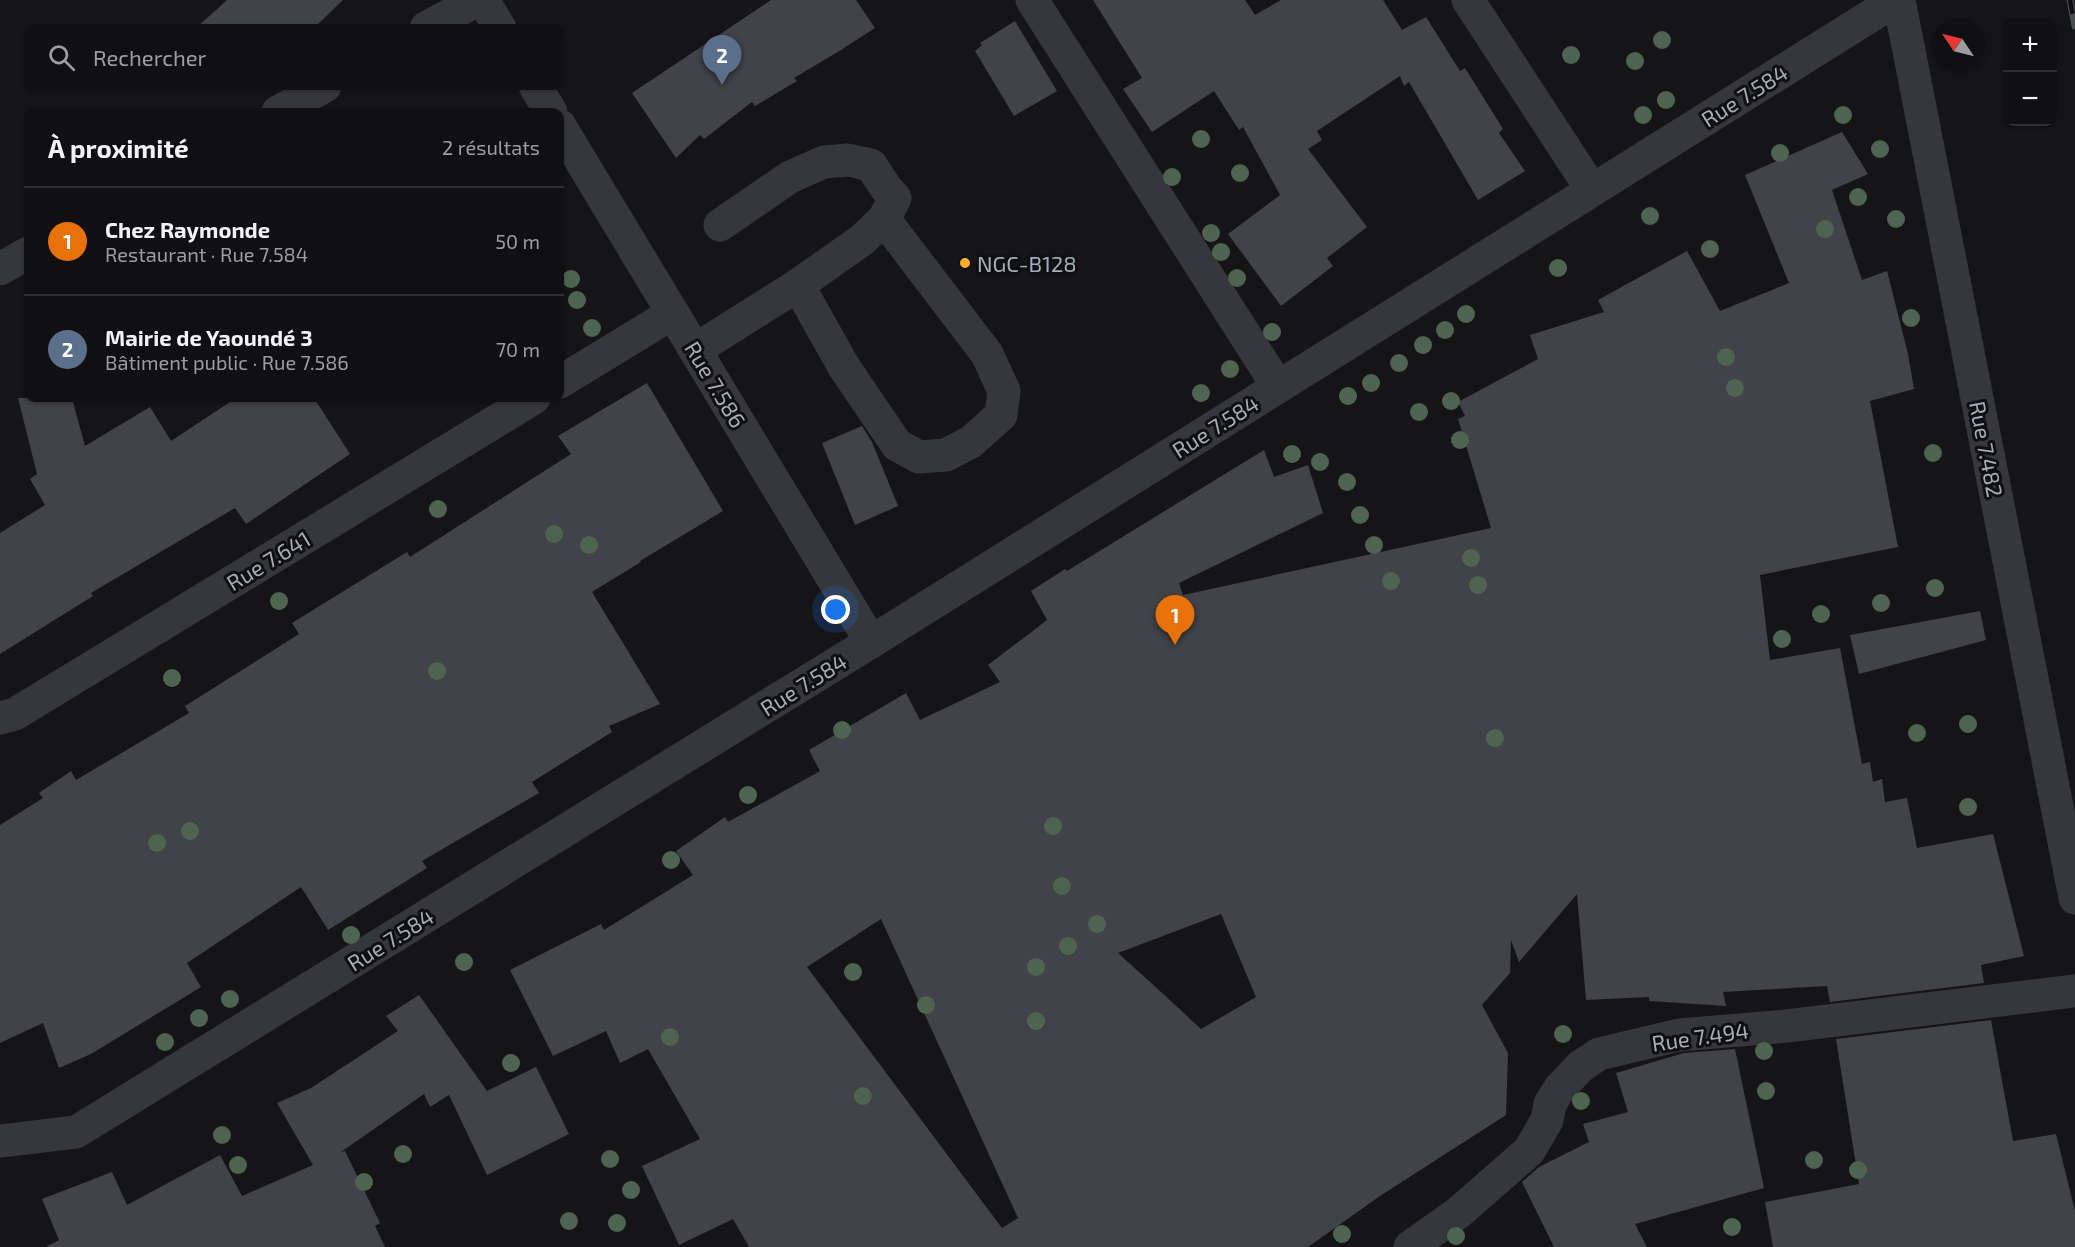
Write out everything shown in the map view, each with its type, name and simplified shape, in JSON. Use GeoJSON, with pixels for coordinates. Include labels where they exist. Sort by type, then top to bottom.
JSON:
{"type":"FeatureCollection","features":[{"type":"Feature","properties":{"kind":"street"},"geometry":{"type":"LineString","coordinates":[[433,24],[477,0]]}},
{"type":"Feature","properties":{"kind":"street"},"geometry":{"type":"LineString","coordinates":[[483,0],[498,24]]}},
{"type":"Feature","properties":{"kind":"street"},"geometry":{"type":"LineString","coordinates":[[1032,0],[1278,387]]}},
{"type":"Feature","properties":{"kind":"street"},"geometry":{"type":"LineString","coordinates":[[1468,0],[1592,190]]}},
{"type":"Feature","properties":{"kind":"street","name":"Rue 7.584"},"geometry":{"type":"LineString","coordinates":[[0,1141],[76,1132],[871,642],[1897,0]]}},
{"type":"Feature","properties":{"kind":"street","name":"Rue 7.482"},"geometry":{"type":"LineString","coordinates":[[1897,0],[2075,898]]}},
{"type":"Feature","properties":{"kind":"street"},"geometry":{"type":"LineString","coordinates":[[285,108],[318,90]]}},
{"type":"Feature","properties":{"kind":"street"},"geometry":{"type":"LineString","coordinates":[[537,90],[549,108]]}},
{"type":"Feature","properties":{"kind":"street","name":"Rue 7.586"},"geometry":{"type":"LineString","coordinates":[[564,133],[871,642]]}},
{"type":"Feature","properties":{"kind":"street"},"geometry":{"type":"LineString","coordinates":[[695,350],[798,285],[862,240],[884,219],[895,198],[871,165],[848,160],[824,162],[790,177],[720,225]]}},
{"type":"Feature","properties":{"kind":"street"},"geometry":{"type":"LineString","coordinates":[[798,285],[844,368],[897,445],[919,457],[946,455],[971,442],[1001,415],[1004,391],[987,354],[884,219]]}},
{"type":"Feature","properties":{"kind":"street"},"geometry":{"type":"LineString","coordinates":[[0,269],[24,255]]}},
{"type":"Feature","properties":{"kind":"street"},"geometry":{"type":"LineString","coordinates":[[564,380],[673,313]]}},
{"type":"Feature","properties":{"kind":"street","name":"Rue 7.641"},"geometry":{"type":"LineString","coordinates":[[0,718],[15,714],[527,402]]}},
{"type":"Feature","properties":{"kind":"street","name":"Rue 7.494"},"geometry":{"type":"LineString","coordinates":[[1410,1247],[1458,1213],[1529,1150],[1560,1088],[1581,1066],[1599,1054],[1679,1035],[1787,1026],[2075,991]]}},
{"type":"Feature","properties":{"kind":"building"},"geometry":{"type":"Polygon","coordinates":[[[227,0],[343,0],[318,24],[200,24],[227,0]]]}},
{"type":"Feature","properties":{"kind":"building"},"geometry":{"type":"Polygon","coordinates":[[[771,0],[856,0],[875,28],[794,78],[797,81],[755,106],[752,102],[704,139],[700,135],[676,158],[632,93],[771,0]]]}},
{"type":"Feature","properties":{"kind":"building"},"geometry":{"type":"Polygon","coordinates":[[[1093,0],[1245,0],[1255,15],[1281,0],[1383,0],[1402,30],[1426,17],[1460,71],[1465,68],[1503,129],[1499,133],[1525,171],[1478,200],[1409,82],[1404,86],[1400,76],[1317,131],[1322,140],[1308,149],[1367,227],[1327,258],[1333,266],[1281,306],[1228,234],[1280,195],[1243,127],[1239,130],[1214,91],[1152,132],[1123,89],[1142,78],[1093,0]]]}},
{"type":"Feature","properties":{"kind":"building"},"geometry":{"type":"Polygon","coordinates":[[[1015,21],[1057,91],[1014,116],[975,51],[982,45],[980,43],[1015,21]]]}},
{"type":"Feature","properties":{"kind":"building"},"geometry":{"type":"Polygon","coordinates":[[[1842,132],[1868,174],[1832,190],[1862,280],[1887,271],[1908,354],[1914,389],[1870,401],[1898,547],[1760,575],[1770,660],[1840,648],[1862,764],[1870,762],[1873,782],[1882,779],[1885,802],[1907,798],[1917,848],[1993,834],[2024,956],[1981,965],[1984,983],[1830,1002],[1827,986],[1723,992],[1726,1006],[1649,1001],[1649,997],[1586,1000],[1577,894],[1519,962],[1511,940],[1510,973],[1482,1005],[1508,1053],[1506,1115],[1380,1196],[1308,1247],[749,1247],[733,1219],[679,1245],[642,1166],[700,1139],[648,1049],[620,1063],[606,1031],[553,1056],[510,970],[601,924],[604,930],[693,875],[676,851],[725,817],[728,822],[820,771],[809,750],[906,693],[920,720],[1000,682],[988,665],[1047,620],[1031,591],[1264,450],[1274,477],[1308,465],[1323,513],[1179,583],[1183,595],[1491,528],[1458,419],[1465,416],[1458,402],[1538,359],[1530,335],[1604,312],[1598,300],[1687,251],[1720,311],[1789,283],[1745,175],[1842,132]],[[1221,914],[1118,953],[1201,1029],[1256,997],[1221,914]],[[881,919],[807,967],[1002,1228],[1018,1218],[881,919]]]}},
{"type":"Feature","properties":{"kind":"building"},"geometry":{"type":"Polygon","coordinates":[[[647,383],[723,511],[592,592],[660,704],[609,726],[612,732],[532,782],[539,793],[422,861],[427,868],[328,930],[301,887],[187,963],[201,987],[91,1054],[59,1068],[43,1023],[0,1043],[0,825],[43,798],[39,793],[71,771],[76,780],[189,713],[185,706],[299,634],[292,623],[407,552],[410,557],[571,454],[558,436],[647,383]]]}},
{"type":"Feature","properties":{"kind":"building"},"geometry":{"type":"Polygon","coordinates":[[[18,398],[24,398],[24,402],[73,402],[85,446],[150,407],[171,441],[230,402],[317,402],[350,454],[246,524],[235,508],[91,593],[93,596],[0,654],[0,533],[45,505],[30,479],[37,474],[18,398]]]}},
{"type":"Feature","properties":{"kind":"building"},"geometry":{"type":"Polygon","coordinates":[[[862,426],[872,442],[898,506],[855,525],[822,443],[862,426]]]}},
{"type":"Feature","properties":{"kind":"building"},"geometry":{"type":"Polygon","coordinates":[[[1980,611],[1986,640],[1859,674],[1850,635],[1980,611]]]}},
{"type":"Feature","properties":{"kind":"building"},"geometry":{"type":"Polygon","coordinates":[[[419,995],[487,1091],[536,1067],[569,1134],[487,1175],[449,1095],[430,1107],[424,1094],[341,1152],[345,1151],[380,1223],[375,1226],[385,1247],[46,1247],[59,1240],[42,1199],[112,1172],[127,1205],[220,1155],[242,1196],[313,1165],[277,1103],[311,1088],[398,1031],[386,1016],[419,995]]]}},
{"type":"Feature","properties":{"kind":"building"},"geometry":{"type":"Polygon","coordinates":[[[1991,1020],[2013,1141],[2056,1134],[2075,1211],[2075,1247],[1773,1247],[1765,1202],[1859,1184],[1836,1039],[1991,1020]]]}},
{"type":"Feature","properties":{"kind":"building"},"geometry":{"type":"Polygon","coordinates":[[[1735,1049],[1764,1188],[1635,1224],[1647,1247],[1554,1247],[1522,1182],[1539,1167],[1589,1142],[1583,1124],[1628,1112],[1616,1073],[1684,1053],[1735,1049]]]}},
{"type":"Feature","properties":{"kind":"railway"},"geometry":{"type":"LineString","coordinates":[[2070,0],[2075,26]]}},
{"type":"Feature","properties":{"kind":"place","name":"Mairie de Yaoundé 3"},"geometry":{"type":"Point","coordinates":[722,85]}},
{"type":"Feature","properties":{"kind":"place","name":"NGC-B128"},"geometry":{"type":"Point","coordinates":[965,263]}},
{"type":"Feature","properties":{"kind":"place","name":"Chez Raymonde"},"geometry":{"type":"Point","coordinates":[1175,645]}}]}
